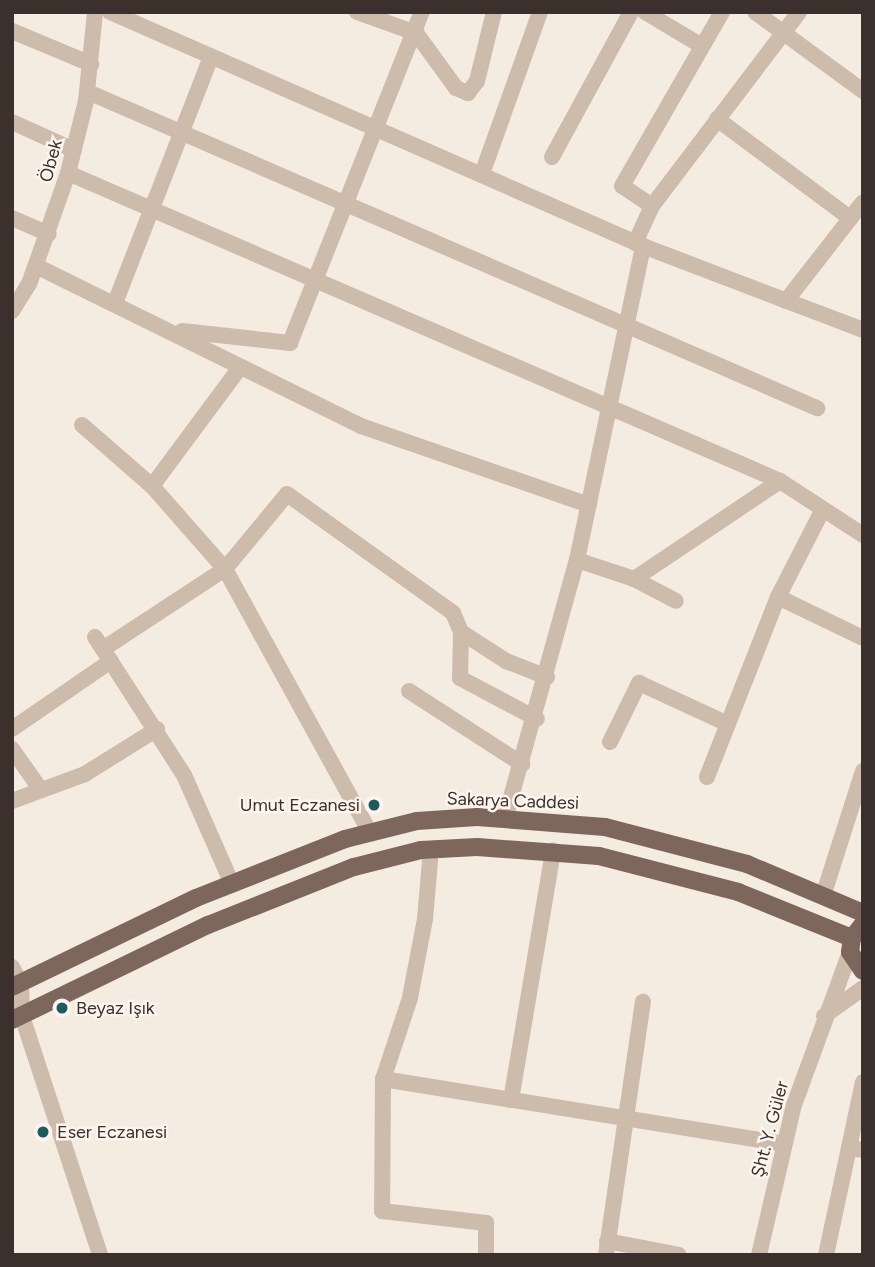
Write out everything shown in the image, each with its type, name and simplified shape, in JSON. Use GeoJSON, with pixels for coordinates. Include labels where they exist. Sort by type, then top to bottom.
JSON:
{"type":"FeatureCollection","features":[{"type":"Feature","properties":{"kind":"main road","name":"Sakarya Caddesi"},"geometry":{"type":"LineString","coordinates":[[17,986],[232,884],[370,833],[417,821],[505,819],[604,827],[747,864],[824,894],[863,913]]}},
{"type":"Feature","properties":{"kind":"main road"},"geometry":{"type":"LineString","coordinates":[[17,1018],[208,925],[354,867],[431,849],[553,851],[599,856],[738,892],[855,938],[863,971]]}},
{"type":"Feature","properties":{"kind":"street","name":"Öbek"},"geometry":{"type":"LineString","coordinates":[[12,311],[37,266],[68,173],[88,92],[95,12]]}},
{"type":"Feature","properties":{"kind":"street"},"geometry":{"type":"LineString","coordinates":[[110,12],[639,244],[863,330]]}},
{"type":"Feature","properties":{"kind":"street"},"geometry":{"type":"LineString","coordinates":[[357,12],[416,33],[456,88],[468,93],[477,81],[494,12]]}},
{"type":"Feature","properties":{"kind":"street"},"geometry":{"type":"LineString","coordinates":[[176,330],[290,343],[416,33],[422,12]]}},
{"type":"Feature","properties":{"kind":"street"},"geometry":{"type":"LineString","coordinates":[[482,174],[540,12]]}},
{"type":"Feature","properties":{"kind":"street"},"geometry":{"type":"LineString","coordinates":[[552,157],[631,12]]}},
{"type":"Feature","properties":{"kind":"street"},"geometry":{"type":"LineString","coordinates":[[645,12],[702,46]]}},
{"type":"Feature","properties":{"kind":"street"},"geometry":{"type":"LineString","coordinates":[[652,206],[622,186],[722,12]]}},
{"type":"Feature","properties":{"kind":"street"},"geometry":{"type":"LineString","coordinates":[[755,12],[863,91]]}},
{"type":"Feature","properties":{"kind":"street"},"geometry":{"type":"LineString","coordinates":[[505,819],[537,719],[577,560],[625,327],[639,244],[652,206],[799,12]]}},
{"type":"Feature","properties":{"kind":"street"},"geometry":{"type":"LineString","coordinates":[[12,31],[91,64]]}},
{"type":"Feature","properties":{"kind":"street"},"geometry":{"type":"LineString","coordinates":[[115,303],[184,134],[211,57]]}},
{"type":"Feature","properties":{"kind":"street"},"geometry":{"type":"LineString","coordinates":[[88,92],[817,408]]}},
{"type":"Feature","properties":{"kind":"street"},"geometry":{"type":"LineString","coordinates":[[716,119],[850,218]]}},
{"type":"Feature","properties":{"kind":"street"},"geometry":{"type":"LineString","coordinates":[[12,122],[74,150]]}},
{"type":"Feature","properties":{"kind":"street"},"geometry":{"type":"LineString","coordinates":[[68,173],[780,481],[822,511],[863,535]]}},
{"type":"Feature","properties":{"kind":"street"},"geometry":{"type":"LineString","coordinates":[[786,301],[863,202]]}},
{"type":"Feature","properties":{"kind":"street"},"geometry":{"type":"LineString","coordinates":[[12,218],[49,234]]}},
{"type":"Feature","properties":{"kind":"street"},"geometry":{"type":"LineString","coordinates":[[37,266],[176,330],[239,369],[361,426],[589,505]]}},
{"type":"Feature","properties":{"kind":"street"},"geometry":{"type":"LineString","coordinates":[[152,486],[239,369]]}},
{"type":"Feature","properties":{"kind":"street"},"geometry":{"type":"LineString","coordinates":[[82,425],[152,486],[225,569],[370,833]]}},
{"type":"Feature","properties":{"kind":"street"},"geometry":{"type":"LineString","coordinates":[[634,579],[780,481]]}},
{"type":"Feature","properties":{"kind":"street"},"geometry":{"type":"LineString","coordinates":[[12,729],[103,649],[225,569],[287,494],[453,613],[461,632],[460,678],[537,719]]}},
{"type":"Feature","properties":{"kind":"street"},"geometry":{"type":"LineString","coordinates":[[707,777],[778,597],[822,511]]}},
{"type":"Feature","properties":{"kind":"street"},"geometry":{"type":"LineString","coordinates":[[577,560],[634,579],[677,601]]}},
{"type":"Feature","properties":{"kind":"street"},"geometry":{"type":"LineString","coordinates":[[778,597],[863,638]]}},
{"type":"Feature","properties":{"kind":"street"},"geometry":{"type":"LineString","coordinates":[[461,632],[506,661],[547,677]]}},
{"type":"Feature","properties":{"kind":"street"},"geometry":{"type":"LineString","coordinates":[[103,649],[157,729],[184,775],[232,884]]}},
{"type":"Feature","properties":{"kind":"street"},"geometry":{"type":"LineString","coordinates":[[610,742],[639,683],[728,724]]}},
{"type":"Feature","properties":{"kind":"street"},"geometry":{"type":"LineString","coordinates":[[409,691],[522,764]]}},
{"type":"Feature","properties":{"kind":"street"},"geometry":{"type":"LineString","coordinates":[[12,801],[85,774],[157,729]]}},
{"type":"Feature","properties":{"kind":"street"},"geometry":{"type":"LineString","coordinates":[[12,749],[41,790]]}},
{"type":"Feature","properties":{"kind":"street"},"geometry":{"type":"LineString","coordinates":[[824,894],[863,771]]}},
{"type":"Feature","properties":{"kind":"street"},"geometry":{"type":"LineString","coordinates":[[431,849],[425,919],[410,998],[383,1079],[382,1211],[486,1223],[486,1255]]}},
{"type":"Feature","properties":{"kind":"street"},"geometry":{"type":"LineString","coordinates":[[511,1100],[553,851]]}},
{"type":"Feature","properties":{"kind":"street","name":"Şht. Y. Güler"},"geometry":{"type":"LineString","coordinates":[[759,1255],[784,1144],[824,1016],[855,938]]}},
{"type":"Feature","properties":{"kind":"street"},"geometry":{"type":"LineString","coordinates":[[12,967],[17,986],[17,1018],[100,1255]]}},
{"type":"Feature","properties":{"kind":"street"},"geometry":{"type":"LineString","coordinates":[[824,1016],[863,988]]}},
{"type":"Feature","properties":{"kind":"street"},"geometry":{"type":"LineString","coordinates":[[643,1002],[628,1119],[606,1248],[679,1255]]}},
{"type":"Feature","properties":{"kind":"street"},"geometry":{"type":"LineString","coordinates":[[383,1079],[784,1144]]}},
{"type":"Feature","properties":{"kind":"street"},"geometry":{"type":"LineString","coordinates":[[827,1255],[856,1149],[863,1082]]}},
{"type":"Feature","properties":{"kind":"place","name":"Umut Eczanesi"},"geometry":{"type":"Point","coordinates":[374,805]}},
{"type":"Feature","properties":{"kind":"place","name":"Beyaz Işık"},"geometry":{"type":"Point","coordinates":[62,1008]}},
{"type":"Feature","properties":{"kind":"place","name":"Eser Eczanesi"},"geometry":{"type":"Point","coordinates":[43,1132]}}]}
